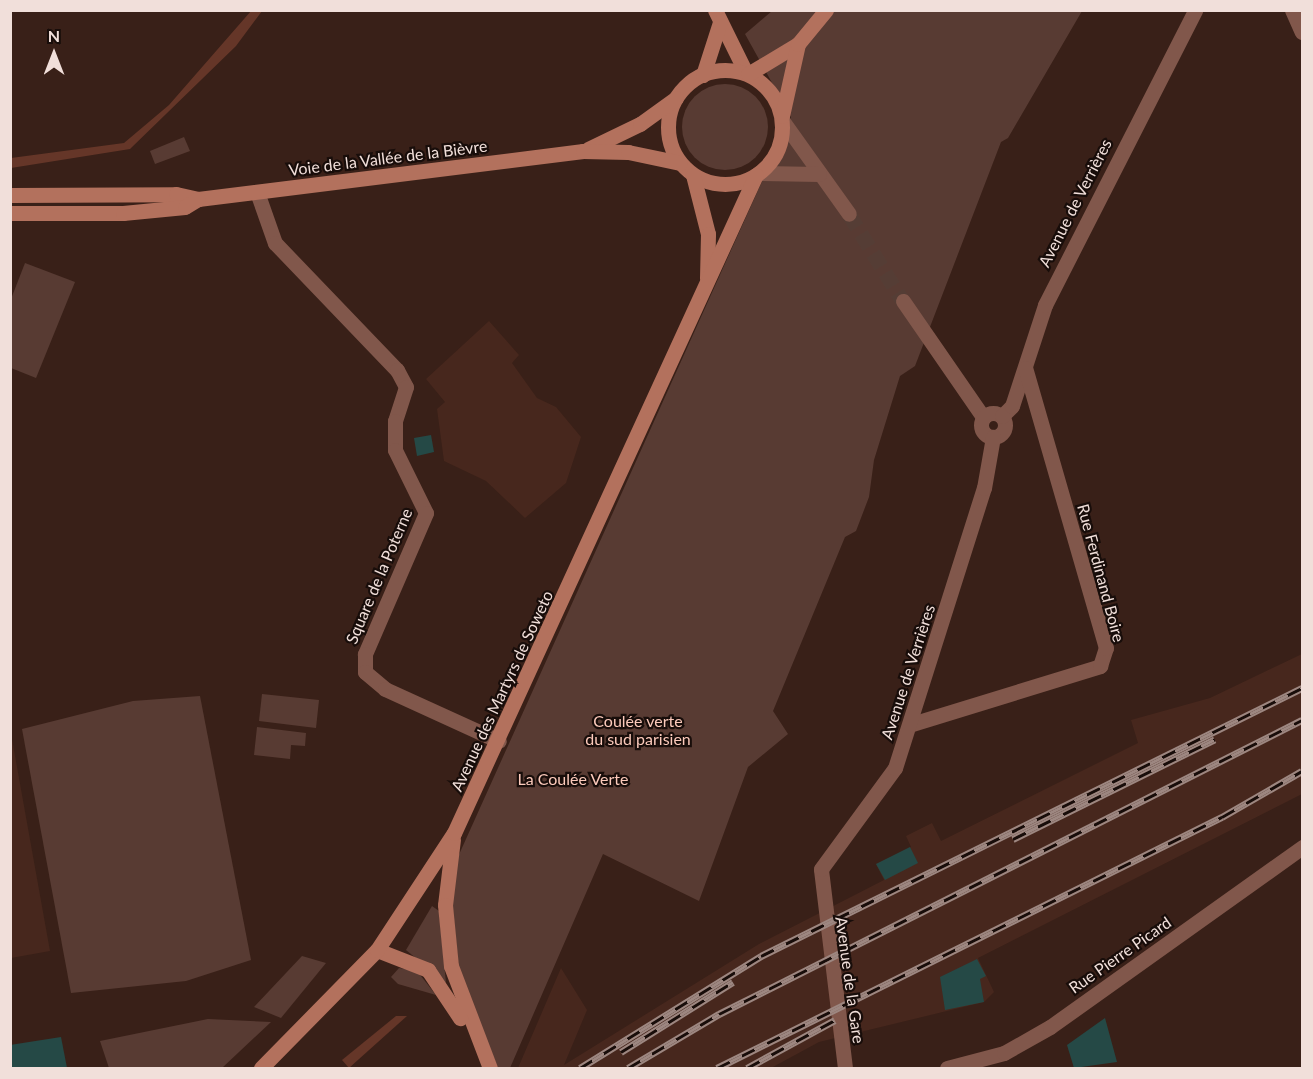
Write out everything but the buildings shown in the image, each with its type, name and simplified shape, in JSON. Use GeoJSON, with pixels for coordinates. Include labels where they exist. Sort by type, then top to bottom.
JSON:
{"type":"FeatureCollection","features":[{"type":"Feature","properties":{"kind":"main road"},"geometry":{"type":"LineString","coordinates":[[798,44],[782,118],[781,140],[757,174],[735,183],[693,175],[681,163],[668,131],[676,98],[703,75],[723,70],[747,74],[798,44],[826,10]]}},
{"type":"Feature","properties":{"kind":"main road"},"geometry":{"type":"LineString","coordinates":[[717,16],[747,74],[770,91],[782,118]]}},
{"type":"Feature","properties":{"kind":"main road"},"geometry":{"type":"LineString","coordinates":[[703,75],[717,16]]}},
{"type":"Feature","properties":{"kind":"main road","name":"Voie de la Vallée de la Bièvre"},"geometry":{"type":"LineString","coordinates":[[583,151],[631,130],[676,98]]}},
{"type":"Feature","properties":{"kind":"main road","name":"Voie de la Vallée de la Bièvre"},"geometry":{"type":"LineString","coordinates":[[10,195],[161,194],[198,199],[583,151],[628,152],[681,163]]}},
{"type":"Feature","properties":{"kind":"main road","name":"Avenue des Martyrs de Soweto"},"geometry":{"type":"LineString","coordinates":[[261,1068],[377,950],[454,833],[500,741],[757,174]]}},
{"type":"Feature","properties":{"kind":"main road","name":"Avenue des Martyrs de Soweto"},"geometry":{"type":"LineString","coordinates":[[693,175],[708,234],[707,284]]}},
{"type":"Feature","properties":{"kind":"main road"},"geometry":{"type":"LineString","coordinates":[[10,204],[121,205],[161,194]]}},
{"type":"Feature","properties":{"kind":"main road","name":"Voie de la Vallée de la Bièvre"},"geometry":{"type":"LineString","coordinates":[[10,213],[123,213],[185,207],[198,199]]}},
{"type":"Feature","properties":{"kind":"main road"},"geometry":{"type":"LineString","coordinates":[[454,833],[445,905],[451,966],[490,1068]]}},
{"type":"Feature","properties":{"kind":"main road"},"geometry":{"type":"LineString","coordinates":[[377,950],[418,965],[440,982],[480,1068]]}},
{"type":"Feature","properties":{"kind":"street","name":"Avenue de Verrières"},"geometry":{"type":"LineString","coordinates":[[821,897],[825,859],[887,785],[912,724],[984,488],[993,437],[1003,431],[1002,416],[1011,406],[1045,305],[1195,10]]}},
{"type":"Feature","properties":{"kind":"street"},"geometry":{"type":"LineString","coordinates":[[1293,10],[1302,32]]}},
{"type":"Feature","properties":{"kind":"street"},"geometry":{"type":"LineString","coordinates":[[782,118],[849,214]]}},
{"type":"Feature","properties":{"kind":"street"},"geometry":{"type":"LineString","coordinates":[[757,174],[819,174]]}},
{"type":"Feature","properties":{"kind":"street","name":"Square de la Poterne"},"geometry":{"type":"LineString","coordinates":[[257,192],[265,226],[275,243],[397,370],[406,387],[395,421],[395,450],[426,513],[365,654],[365,672],[385,689],[500,741]]}},
{"type":"Feature","properties":{"kind":"street"},"geometry":{"type":"LineString","coordinates":[[903,301],[983,417],[981,428],[993,437]]}},
{"type":"Feature","properties":{"kind":"street","name":"Rue Ferdinand Boire"},"geometry":{"type":"LineString","coordinates":[[912,724],[1100,666],[1106,648],[1025,368]]}},
{"type":"Feature","properties":{"kind":"street"},"geometry":{"type":"LineString","coordinates":[[983,417],[1002,416]]}},
{"type":"Feature","properties":{"kind":"street","name":"Rue Pierre Picard"},"geometry":{"type":"LineString","coordinates":[[947,1068],[1004,1053],[1050,1027],[1302,848]]}},
{"type":"Feature","properties":{"kind":"street","name":"Avenue de la Gare"},"geometry":{"type":"LineString","coordinates":[[821,897],[845,1068]]}},
{"type":"Feature","properties":{"kind":"shaded area"},"geometry":{"type":"Polygon","coordinates":[[[251,11],[262,11],[236,46],[130,149],[11,168],[11,158],[124,143],[169,105],[251,11]]]}},
{"type":"Feature","properties":{"kind":"shaded area"},"geometry":{"type":"Polygon","coordinates":[[[489,321],[519,355],[512,363],[537,398],[556,407],[581,437],[566,483],[525,518],[486,481],[444,461],[437,409],[445,402],[426,379],[489,321]]]}},
{"type":"Feature","properties":{"kind":"shaded area"},"geometry":{"type":"Polygon","coordinates":[[[1302,654],[1302,794],[978,958],[994,992],[984,1002],[819,1042],[771,1068],[518,1068],[561,968],[587,1010],[564,1065],[759,944],[884,880],[876,864],[911,847],[906,836],[932,823],[941,841],[1138,743],[1131,720],[1210,698],[1302,654]]]}},
{"type":"Feature","properties":{"kind":"shaded area"},"geometry":{"type":"Polygon","coordinates":[[[10,728],[50,951],[11,958],[10,958],[10,728]]]}},
{"type":"Feature","properties":{"kind":"shaded area"},"geometry":{"type":"Polygon","coordinates":[[[396,1016],[407,1016],[349,1068],[342,1060],[396,1016]]]}},
{"type":"Feature","properties":{"kind":"green space","name":"Coulée verte du sud parisien"},"geometry":{"type":"Polygon","coordinates":[[[772,11],[1082,11],[1008,138],[1001,142],[915,366],[900,376],[874,460],[869,497],[856,531],[845,537],[773,711],[788,734],[748,767],[699,901],[603,854],[510,1068],[498,1068],[459,971],[452,901],[457,859],[791,117],[745,34],[772,11]]]}},
{"type":"Feature","properties":{"kind":"green space"},"geometry":{"type":"Polygon","coordinates":[[[725,84],[742,87],[756,96],[765,110],[768,127],[765,144],[756,158],[742,167],[725,170],[708,167],[694,158],[685,144],[682,127],[685,110],[694,96],[708,87],[725,84]]]}},
{"type":"Feature","properties":{"kind":"green space"},"geometry":{"type":"Polygon","coordinates":[[[184,137],[190,151],[155,164],[150,151],[184,137]]]}},
{"type":"Feature","properties":{"kind":"green space"},"geometry":{"type":"Polygon","coordinates":[[[25,263],[75,282],[36,378],[11,368],[11,299],[25,263]]]}},
{"type":"Feature","properties":{"kind":"green space"},"geometry":{"type":"Polygon","coordinates":[[[262,694],[319,700],[316,728],[259,721],[262,694]]]}},
{"type":"Feature","properties":{"kind":"green space"},"geometry":{"type":"Polygon","coordinates":[[[200,696],[251,960],[186,981],[71,993],[22,729],[133,701],[200,696]]]}},
{"type":"Feature","properties":{"kind":"green space"},"geometry":{"type":"Polygon","coordinates":[[[257,727],[306,733],[305,746],[291,745],[290,759],[254,755],[257,727]]]}},
{"type":"Feature","properties":{"kind":"green space"},"geometry":{"type":"Polygon","coordinates":[[[432,906],[439,911],[446,983],[406,950],[432,906]]]}},
{"type":"Feature","properties":{"kind":"green space"},"geometry":{"type":"Polygon","coordinates":[[[302,956],[326,963],[281,1018],[254,1007],[302,956]]]}},
{"type":"Feature","properties":{"kind":"green space"},"geometry":{"type":"Polygon","coordinates":[[[399,968],[417,971],[436,995],[398,984],[391,977],[399,968]]]}},
{"type":"Feature","properties":{"kind":"green space"},"geometry":{"type":"Polygon","coordinates":[[[208,1019],[271,1022],[222,1068],[109,1068],[100,1041],[208,1019]]]}},
{"type":"Feature","properties":{"kind":"tunnel"},"geometry":{"type":"LineString","coordinates":[[849,214],[903,301]]}},
{"type":"Feature","properties":{"kind":"railway"},"geometry":{"type":"LineString","coordinates":[[580,1068],[761,956],[1302,688]]}},
{"type":"Feature","properties":{"kind":"railway"},"geometry":{"type":"LineString","coordinates":[[628,1068],[719,1014],[1302,720]]}},
{"type":"Feature","properties":{"kind":"railway"},"geometry":{"type":"LineString","coordinates":[[1013,839],[1215,739]]}},
{"type":"Feature","properties":{"kind":"railway"},"geometry":{"type":"LineString","coordinates":[[717,1068],[1222,817],[1302,771]]}},
{"type":"Feature","properties":{"kind":"railway"},"geometry":{"type":"LineString","coordinates":[[621,1052],[733,982]]}},
{"type":"Feature","properties":{"kind":"railway"},"geometry":{"type":"LineString","coordinates":[[747,1068],[835,1020]]}},
{"type":"Feature","properties":{"kind":"park label","name":"La Coulée Verte"},"geometry":{"type":"Point","coordinates":[573,779]}}]}
